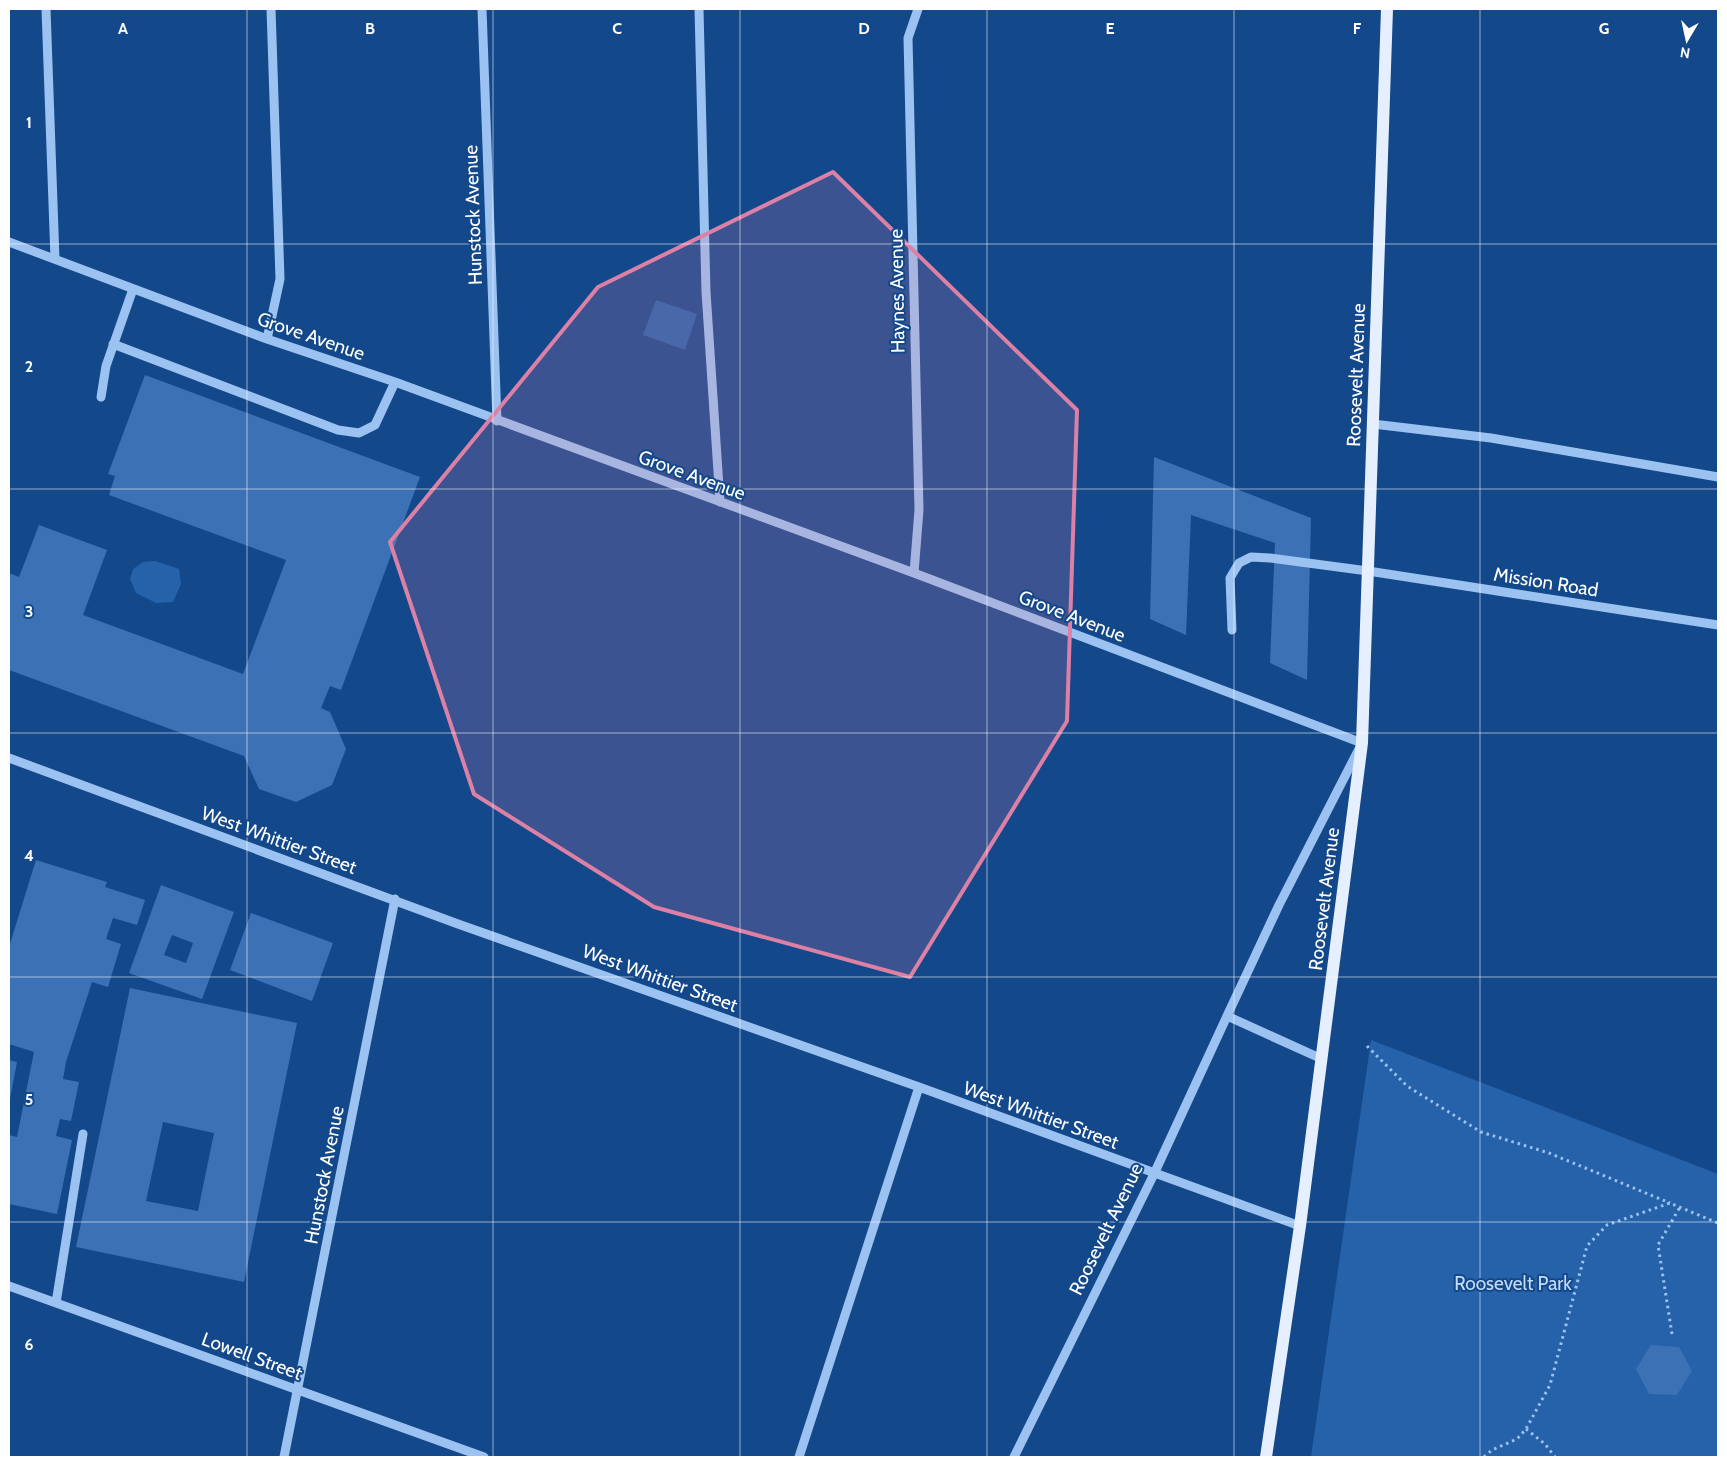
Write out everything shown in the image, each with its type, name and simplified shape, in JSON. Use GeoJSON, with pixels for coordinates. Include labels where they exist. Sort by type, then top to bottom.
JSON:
{"type":"FeatureCollection","features":[{"type":"Feature","properties":{"kind":"main road","name":"Roosevelt Avenue"},"geometry":{"type":"LineString","coordinates":[[1266,1457],[1300,1226],[1362,743],[1387,9]]}},
{"type":"Feature","properties":{"kind":"street"},"geometry":{"type":"LineString","coordinates":[[46,9],[55,259]]}},
{"type":"Feature","properties":{"kind":"street"},"geometry":{"type":"LineString","coordinates":[[267,339],[280,279],[271,9]]}},
{"type":"Feature","properties":{"kind":"street","name":"Hunstock Avenue"},"geometry":{"type":"LineString","coordinates":[[482,9],[497,421]]}},
{"type":"Feature","properties":{"kind":"street"},"geometry":{"type":"LineString","coordinates":[[700,9],[706,292],[720,502]]}},
{"type":"Feature","properties":{"kind":"street","name":"Haynes Avenue"},"geometry":{"type":"LineString","coordinates":[[914,573],[919,510],[908,38],[918,9]]}},
{"type":"Feature","properties":{"kind":"street","name":"Grove Avenue"},"geometry":{"type":"LineString","coordinates":[[9,242],[267,339],[395,382],[914,573],[1362,743]]}},
{"type":"Feature","properties":{"kind":"street"},"geometry":{"type":"LineString","coordinates":[[101,397],[106,366],[133,289]]}},
{"type":"Feature","properties":{"kind":"street"},"geometry":{"type":"LineString","coordinates":[[114,344],[338,430],[359,433],[375,425],[395,382]]}},
{"type":"Feature","properties":{"kind":"street"},"geometry":{"type":"LineString","coordinates":[[1373,424],[1491,438],[1718,477]]}},
{"type":"Feature","properties":{"kind":"street","name":"Mission Road"},"geometry":{"type":"LineString","coordinates":[[1232,630],[1230,578],[1239,563],[1251,557],[1368,571],[1718,625]]}},
{"type":"Feature","properties":{"kind":"street","name":"Roosevelt Avenue"},"geometry":{"type":"LineString","coordinates":[[1014,1457],[1154,1174],[1279,905],[1362,743]]}},
{"type":"Feature","properties":{"kind":"street","name":"West Whittier Street"},"geometry":{"type":"LineString","coordinates":[[9,758],[395,899],[458,924],[919,1087],[1300,1226]]}},
{"type":"Feature","properties":{"kind":"street","name":"Hunstock Avenue"},"geometry":{"type":"LineString","coordinates":[[284,1457],[395,899]]}},
{"type":"Feature","properties":{"kind":"street"},"geometry":{"type":"LineString","coordinates":[[1227,1016],[1322,1059]]}},
{"type":"Feature","properties":{"kind":"street"},"geometry":{"type":"LineString","coordinates":[[799,1457],[919,1087]]}},
{"type":"Feature","properties":{"kind":"street"},"geometry":{"type":"LineString","coordinates":[[56,1303],[83,1134]]}},
{"type":"Feature","properties":{"kind":"street","name":"Lowell Street"},"geometry":{"type":"LineString","coordinates":[[9,1286],[484,1457]]}},
{"type":"Feature","properties":{"kind":"path"},"geometry":{"type":"LineString","coordinates":[[1367,1046],[1407,1086],[1481,1132],[1549,1153],[1718,1223]]}},
{"type":"Feature","properties":{"kind":"path"},"geometry":{"type":"LineString","coordinates":[[1484,1457],[1492,1450],[1517,1439],[1526,1429],[1550,1385],[1587,1246],[1607,1225],[1670,1203]]}},
{"type":"Feature","properties":{"kind":"path"},"geometry":{"type":"LineString","coordinates":[[1672,1334],[1658,1245],[1680,1207]]}},
{"type":"Feature","properties":{"kind":"path"},"geometry":{"type":"LineString","coordinates":[[1526,1429],[1545,1444],[1555,1457]]}},
{"type":"Feature","properties":{"kind":"highlighted area"},"geometry":{"type":"Polygon","coordinates":[[[833,172],[1077,410],[1067,721],[910,977],[654,907],[474,794],[390,542],[598,287],[833,172]]]}},
{"type":"Feature","properties":{"kind":"green space"},"geometry":{"type":"Polygon","coordinates":[[[656,300],[697,314],[685,350],[643,335],[656,300]]]}},
{"type":"Feature","properties":{"kind":"green space"},"geometry":{"type":"Polygon","coordinates":[[[155,561],[179,569],[181,584],[173,602],[156,603],[136,593],[130,579],[133,569],[143,562],[155,561]]]}},
{"type":"Feature","properties":{"kind":"green space","name":"Roosevelt Park"},"geometry":{"type":"Polygon","coordinates":[[[1371,1040],[1718,1174],[1718,1457],[1311,1457],[1371,1040]]]}},
{"type":"Feature","properties":{"kind":"building"},"geometry":{"type":"Polygon","coordinates":[[[145,375],[420,477],[341,690],[330,686],[321,708],[330,712],[346,749],[332,785],[296,802],[259,789],[244,756],[9,670],[9,573],[19,577],[39,525],[107,550],[83,615],[243,674],[286,560],[109,495],[115,476],[108,474],[145,375]]]}},
{"type":"Feature","properties":{"kind":"building"},"geometry":{"type":"Polygon","coordinates":[[[1154,457],[1311,518],[1307,680],[1270,663],[1275,543],[1191,515],[1186,635],[1150,619],[1154,457]]]}},
{"type":"Feature","properties":{"kind":"building"},"geometry":{"type":"Polygon","coordinates":[[[36,860],[107,882],[105,887],[145,900],[137,925],[113,918],[106,939],[121,944],[108,987],[92,982],[66,1062],[63,1079],[79,1082],[71,1121],[60,1119],[56,1136],[72,1140],[57,1214],[9,1204],[9,1135],[17,1137],[34,1052],[9,1044],[9,947],[36,860]]]}},
{"type":"Feature","properties":{"kind":"building"},"geometry":{"type":"Polygon","coordinates":[[[161,885],[234,912],[202,999],[129,973],[161,885]],[[172,935],[164,955],[186,963],[193,943],[172,935]]]}},
{"type":"Feature","properties":{"kind":"building"},"geometry":{"type":"Polygon","coordinates":[[[251,913],[333,943],[312,1001],[230,970],[251,913]]]}},
{"type":"Feature","properties":{"kind":"building"},"geometry":{"type":"Polygon","coordinates":[[[130,988],[297,1023],[244,1282],[76,1247],[130,988]],[[163,1122],[146,1201],[198,1211],[214,1133],[163,1122]]]}},
{"type":"Feature","properties":{"kind":"building"},"geometry":{"type":"Polygon","coordinates":[[[9,1060],[17,1062],[10,1099],[9,1099],[9,1060]]]}},
{"type":"Feature","properties":{"kind":"building"},"geometry":{"type":"Polygon","coordinates":[[[1651,1345],[1679,1347],[1692,1371],[1677,1395],[1649,1394],[1636,1369],[1651,1345]]]}}]}
